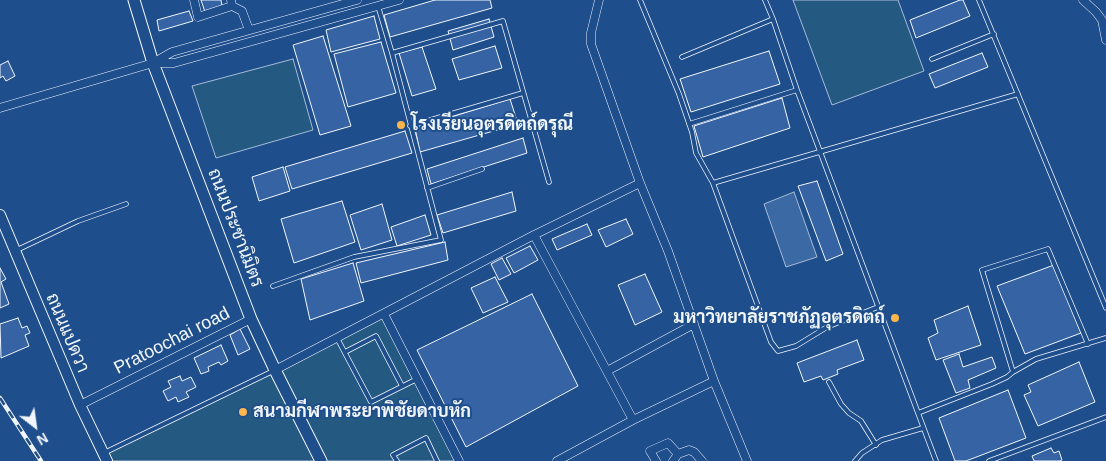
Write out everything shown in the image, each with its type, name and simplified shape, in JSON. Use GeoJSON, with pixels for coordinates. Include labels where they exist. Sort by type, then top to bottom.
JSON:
{"type":"FeatureCollection","features":[{"type":"Feature","properties":{"kind":"main road","name":"ถนนประชานิมิตร"},"geometry":{"type":"LineString","coordinates":[[134,0],[153,62],[251,318],[321,461]]}},
{"type":"Feature","properties":{"kind":"street"},"geometry":{"type":"LineString","coordinates":[[194,0],[198,17],[232,3],[242,11],[249,30]]}},
{"type":"Feature","properties":{"kind":"street"},"geometry":{"type":"LineString","coordinates":[[0,108],[153,62],[172,52],[357,0]]}},
{"type":"Feature","properties":{"kind":"street"},"geometry":{"type":"LineString","coordinates":[[153,62],[174,63],[399,0]]}},
{"type":"Feature","properties":{"kind":"street"},"geometry":{"type":"LineString","coordinates":[[599,0],[590,44],[640,183],[668,251],[714,381],[747,461]]}},
{"type":"Feature","properties":{"kind":"street"},"geometry":{"type":"LineString","coordinates":[[1083,0],[1102,20],[1106,40]]}},
{"type":"Feature","properties":{"kind":"street"},"geometry":{"type":"LineString","coordinates":[[275,370],[534,235],[640,183]]}},
{"type":"Feature","properties":{"kind":"street","name":"ถนนแปดวา"},"geometry":{"type":"LineString","coordinates":[[0,215],[80,404],[106,457]]}},
{"type":"Feature","properties":{"kind":"street"},"geometry":{"type":"LineString","coordinates":[[534,235],[633,420]]}},
{"type":"Feature","properties":{"kind":"street"},"geometry":{"type":"LineString","coordinates":[[384,314],[459,461]]}},
{"type":"Feature","properties":{"kind":"street","name":"Pratoochai road"},"geometry":{"type":"LineString","coordinates":[[80,404],[251,318]]}},
{"type":"Feature","properties":{"kind":"street"},"geometry":{"type":"LineString","coordinates":[[606,371],[694,324]]}},
{"type":"Feature","properties":{"kind":"street"},"geometry":{"type":"LineString","coordinates":[[556,461],[633,420],[714,381]]}},
{"type":"Feature","properties":{"kind":"street"},"geometry":{"type":"LineString","coordinates":[[656,461],[650,451],[668,443],[675,458],[689,450],[694,452],[702,461]]}},
{"type":"Feature","properties":{"kind":"lane"},"geometry":{"type":"LineString","coordinates":[[640,0],[679,94],[696,153],[713,183],[772,342],[778,351],[796,346],[827,327],[878,307]]}},
{"type":"Feature","properties":{"kind":"lane"},"geometry":{"type":"LineString","coordinates":[[765,0],[936,461]]}},
{"type":"Feature","properties":{"kind":"lane"},"geometry":{"type":"LineString","coordinates":[[979,0],[1104,298],[1106,308]]}},
{"type":"Feature","properties":{"kind":"lane"},"geometry":{"type":"LineString","coordinates":[[273,286],[354,257],[440,240],[378,6]]}},
{"type":"Feature","properties":{"kind":"lane"},"geometry":{"type":"LineString","coordinates":[[682,57],[773,19]]}},
{"type":"Feature","properties":{"kind":"lane"},"geometry":{"type":"LineString","coordinates":[[392,53],[503,21],[548,182]]}},
{"type":"Feature","properties":{"kind":"lane"},"geometry":{"type":"LineString","coordinates":[[932,58],[994,34]]}},
{"type":"Feature","properties":{"kind":"lane"},"geometry":{"type":"LineString","coordinates":[[689,124],[797,90]]}},
{"type":"Feature","properties":{"kind":"lane"},"geometry":{"type":"LineString","coordinates":[[410,126],[523,93]]}},
{"type":"Feature","properties":{"kind":"lane"},"geometry":{"type":"LineString","coordinates":[[713,183],[1018,94]]}},
{"type":"Feature","properties":{"kind":"lane"},"geometry":{"type":"LineString","coordinates":[[427,188],[482,169]]}},
{"type":"Feature","properties":{"kind":"lane"},"geometry":{"type":"LineString","coordinates":[[15,251],[78,221],[126,204]]}},
{"type":"Feature","properties":{"kind":"lane"},"geometry":{"type":"LineString","coordinates":[[1013,372],[982,270],[1048,249],[1088,344]]}},
{"type":"Feature","properties":{"kind":"lane"},"geometry":{"type":"LineString","coordinates":[[345,352],[376,336],[402,386]]}},
{"type":"Feature","properties":{"kind":"lane"},"geometry":{"type":"LineString","coordinates":[[337,338],[371,402],[417,379]]}},
{"type":"Feature","properties":{"kind":"lane"},"geometry":{"type":"LineString","coordinates":[[918,413],[992,384],[1007,377],[1036,358],[1106,338]]}},
{"type":"Feature","properties":{"kind":"lane"},"geometry":{"type":"LineString","coordinates":[[106,457],[275,370]]}},
{"type":"Feature","properties":{"kind":"lane"},"geometry":{"type":"LineString","coordinates":[[829,382],[841,404],[849,413],[861,421],[876,445]]}},
{"type":"Feature","properties":{"kind":"lane"},"geometry":{"type":"LineString","coordinates":[[989,461],[1106,417]]}},
{"type":"Feature","properties":{"kind":"lane"},"geometry":{"type":"LineString","coordinates":[[855,461],[862,453],[882,440],[923,428]]}},
{"type":"Feature","properties":{"kind":"lane"},"geometry":{"type":"LineString","coordinates":[[397,461],[393,455],[426,438],[437,461]]}},
{"type":"Feature","properties":{"kind":"shaded area"},"geometry":{"type":"Polygon","coordinates":[[[793,0],[898,0],[924,71],[832,105],[793,0]]]}},
{"type":"Feature","properties":{"kind":"shaded area"},"geometry":{"type":"Polygon","coordinates":[[[293,59],[313,130],[216,158],[192,86],[293,59]]]}},
{"type":"Feature","properties":{"kind":"shaded area"},"geometry":{"type":"Polygon","coordinates":[[[794,192],[817,257],[786,267],[764,204],[794,192]]]}},
{"type":"Feature","properties":{"kind":"shaded area"},"geometry":{"type":"Polygon","coordinates":[[[384,314],[459,461],[107,461],[104,453],[384,314]]]}},
{"type":"Feature","properties":{"kind":"building"},"geometry":{"type":"Polygon","coordinates":[[[201,0],[221,0],[222,6],[205,12],[201,0]]]}},
{"type":"Feature","properties":{"kind":"building"},"geometry":{"type":"Polygon","coordinates":[[[435,0],[490,0],[492,8],[390,37],[384,15],[435,0]]]}},
{"type":"Feature","properties":{"kind":"building"},"geometry":{"type":"Polygon","coordinates":[[[963,0],[970,16],[916,38],[910,20],[963,0]]]}},
{"type":"Feature","properties":{"kind":"building"},"geometry":{"type":"Polygon","coordinates":[[[189,11],[193,21],[159,31],[157,20],[189,11]]]}},
{"type":"Feature","properties":{"kind":"building"},"geometry":{"type":"Polygon","coordinates":[[[374,16],[380,39],[331,52],[326,30],[374,16]]]}},
{"type":"Feature","properties":{"kind":"building"},"geometry":{"type":"Polygon","coordinates":[[[489,19],[494,37],[453,50],[448,31],[489,19]]]}},
{"type":"Feature","properties":{"kind":"building"},"geometry":{"type":"Polygon","coordinates":[[[323,36],[351,126],[320,135],[293,45],[323,36]]]}},
{"type":"Feature","properties":{"kind":"building"},"geometry":{"type":"Polygon","coordinates":[[[381,42],[396,93],[348,107],[334,54],[381,42]]]}},
{"type":"Feature","properties":{"kind":"building"},"geometry":{"type":"Polygon","coordinates":[[[495,46],[502,68],[459,80],[452,59],[495,46]]]}},
{"type":"Feature","properties":{"kind":"building"},"geometry":{"type":"Polygon","coordinates":[[[422,47],[436,89],[412,96],[399,53],[422,47]]]}},
{"type":"Feature","properties":{"kind":"building"},"geometry":{"type":"Polygon","coordinates":[[[769,51],[780,84],[691,112],[680,79],[769,51]]]}},
{"type":"Feature","properties":{"kind":"building"},"geometry":{"type":"Polygon","coordinates":[[[982,53],[988,67],[935,88],[929,74],[982,53]]]}},
{"type":"Feature","properties":{"kind":"building"},"geometry":{"type":"Polygon","coordinates":[[[8,61],[15,76],[6,81],[3,76],[0,78],[0,65],[8,61]]]}},
{"type":"Feature","properties":{"kind":"building"},"geometry":{"type":"Polygon","coordinates":[[[782,98],[790,128],[703,157],[694,126],[782,98]]]}},
{"type":"Feature","properties":{"kind":"building"},"geometry":{"type":"Polygon","coordinates":[[[510,99],[518,124],[420,152],[415,128],[510,99]]]}},
{"type":"Feature","properties":{"kind":"building"},"geometry":{"type":"Polygon","coordinates":[[[405,131],[412,153],[292,189],[285,167],[405,131]]]}},
{"type":"Feature","properties":{"kind":"building"},"geometry":{"type":"Polygon","coordinates":[[[523,138],[527,153],[431,184],[427,169],[523,138]]]}},
{"type":"Feature","properties":{"kind":"building"},"geometry":{"type":"Polygon","coordinates":[[[283,167],[290,191],[259,201],[252,177],[283,167]]]}},
{"type":"Feature","properties":{"kind":"building"},"geometry":{"type":"Polygon","coordinates":[[[817,181],[843,254],[826,261],[798,186],[817,181]]]}},
{"type":"Feature","properties":{"kind":"building"},"geometry":{"type":"Polygon","coordinates":[[[512,192],[516,211],[443,233],[437,215],[512,192]]]}},
{"type":"Feature","properties":{"kind":"building"},"geometry":{"type":"Polygon","coordinates":[[[342,201],[355,242],[294,263],[281,219],[342,201]]]}},
{"type":"Feature","properties":{"kind":"building"},"geometry":{"type":"Polygon","coordinates":[[[382,204],[392,240],[361,250],[350,215],[382,204]]]}},
{"type":"Feature","properties":{"kind":"building"},"geometry":{"type":"Polygon","coordinates":[[[425,215],[431,235],[397,246],[391,227],[425,215]]]}},
{"type":"Feature","properties":{"kind":"building"},"geometry":{"type":"Polygon","coordinates":[[[626,219],[633,234],[606,247],[598,230],[626,219]]]}},
{"type":"Feature","properties":{"kind":"building"},"geometry":{"type":"Polygon","coordinates":[[[587,224],[592,235],[557,250],[552,239],[587,224]]]}},
{"type":"Feature","properties":{"kind":"building"},"geometry":{"type":"Polygon","coordinates":[[[445,242],[448,260],[361,283],[356,263],[445,242]]]}},
{"type":"Feature","properties":{"kind":"building"},"geometry":{"type":"Polygon","coordinates":[[[530,246],[538,260],[514,273],[506,258],[530,246]]]}},
{"type":"Feature","properties":{"kind":"building"},"geometry":{"type":"Polygon","coordinates":[[[502,258],[511,274],[499,280],[491,264],[502,258]]]}},
{"type":"Feature","properties":{"kind":"building"},"geometry":{"type":"Polygon","coordinates":[[[353,263],[364,301],[310,320],[301,279],[353,263]]]}},
{"type":"Feature","properties":{"kind":"building"},"geometry":{"type":"Polygon","coordinates":[[[1054,265],[1081,333],[1025,354],[997,286],[1054,265]]]}},
{"type":"Feature","properties":{"kind":"building"},"geometry":{"type":"Polygon","coordinates":[[[0,268],[6,279],[1,282],[9,304],[0,308],[0,268]]]}},
{"type":"Feature","properties":{"kind":"building"},"geometry":{"type":"Polygon","coordinates":[[[645,274],[662,312],[635,325],[618,285],[645,274]]]}},
{"type":"Feature","properties":{"kind":"building"},"geometry":{"type":"Polygon","coordinates":[[[495,277],[508,302],[483,313],[471,288],[495,277]]]}},
{"type":"Feature","properties":{"kind":"building"},"geometry":{"type":"Polygon","coordinates":[[[532,294],[578,386],[466,447],[417,350],[532,294]]]}},
{"type":"Feature","properties":{"kind":"building"},"geometry":{"type":"Polygon","coordinates":[[[968,306],[981,345],[936,360],[928,338],[938,333],[934,320],[968,306]]]}},
{"type":"Feature","properties":{"kind":"building"},"geometry":{"type":"Polygon","coordinates":[[[18,318],[22,328],[27,326],[30,333],[25,335],[29,346],[1,358],[0,324],[18,318]]]}},
{"type":"Feature","properties":{"kind":"building"},"geometry":{"type":"Polygon","coordinates":[[[240,329],[250,349],[238,355],[230,335],[240,329]]]}},
{"type":"Feature","properties":{"kind":"building"},"geometry":{"type":"Polygon","coordinates":[[[857,340],[864,360],[837,370],[838,374],[823,380],[821,376],[804,382],[797,363],[857,340]]]}},
{"type":"Feature","properties":{"kind":"building"},"geometry":{"type":"Polygon","coordinates":[[[221,345],[228,361],[221,365],[219,362],[208,367],[209,371],[201,374],[194,358],[221,345]]]}},
{"type":"Feature","properties":{"kind":"building"},"geometry":{"type":"Polygon","coordinates":[[[959,354],[963,367],[992,357],[996,368],[968,380],[970,388],[956,393],[943,360],[959,354]]]}},
{"type":"Feature","properties":{"kind":"building"},"geometry":{"type":"Polygon","coordinates":[[[1079,362],[1095,402],[1038,426],[1024,395],[1031,392],[1028,385],[1079,362]]]}},
{"type":"Feature","properties":{"kind":"building"},"geometry":{"type":"Polygon","coordinates":[[[180,376],[182,381],[191,377],[196,387],[186,392],[189,397],[178,402],[176,397],[168,401],[163,391],[171,387],[168,381],[180,376]]]}},
{"type":"Feature","properties":{"kind":"building"},"geometry":{"type":"Polygon","coordinates":[[[1008,390],[1026,438],[966,461],[955,461],[939,418],[1008,390]]]}},
{"type":"Feature","properties":{"kind":"building"},"geometry":{"type":"Polygon","coordinates":[[[1051,448],[1054,453],[1059,451],[1062,460],[1034,461],[1032,456],[1051,448]]]}},
{"type":"Feature","properties":{"kind":"railway"},"geometry":{"type":"LineString","coordinates":[[0,398],[41,461]]}},
{"type":"Feature","properties":{"kind":"place","name":"โรงเรียนอุตรดิตถ์ดรุณี"},"geometry":{"type":"Point","coordinates":[401,125]}},
{"type":"Feature","properties":{"kind":"place","name":"มหาวิทยาลัยราชภัฏอุตรดิตถ์"},"geometry":{"type":"Point","coordinates":[895,318]}},
{"type":"Feature","properties":{"kind":"place","name":"สนามกีฬาพระยาพิชัยดาบหัก"},"geometry":{"type":"Point","coordinates":[243,412]}}]}
